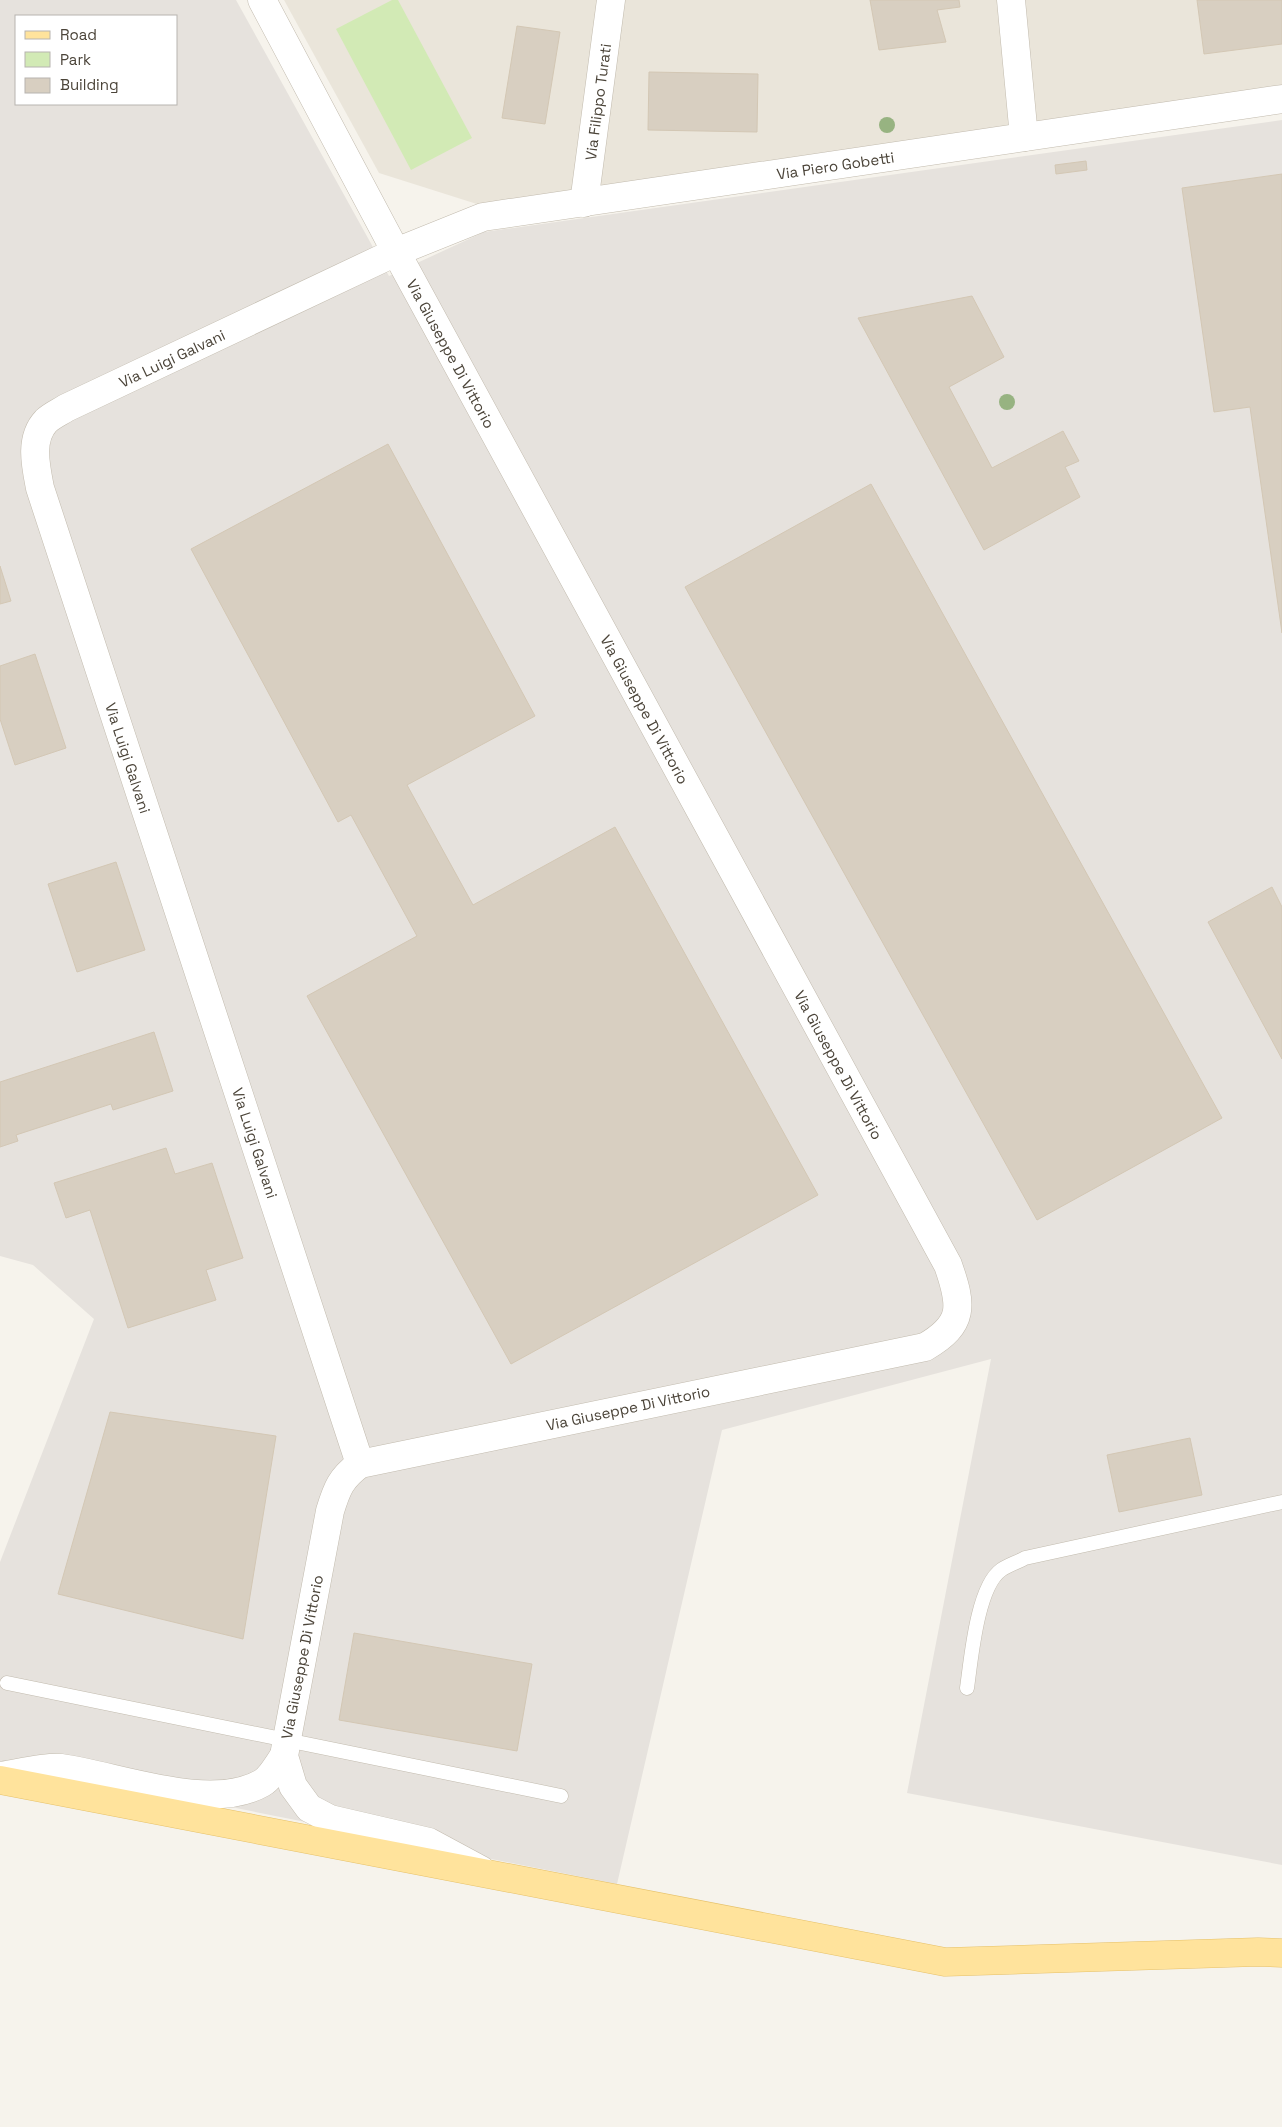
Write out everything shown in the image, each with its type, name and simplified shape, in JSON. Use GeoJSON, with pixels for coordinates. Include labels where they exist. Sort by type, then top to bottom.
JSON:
{"type":"FeatureCollection","features":[{"type":"Feature","properties":{"kind":"main road"},"geometry":{"type":"LineString","coordinates":[[0,1778],[945,1962],[1239,1952],[1282,1953]]}},
{"type":"Feature","properties":{"kind":"street","name":"Via Giuseppe Di Vittorio"},"geometry":{"type":"LineString","coordinates":[[0,1778],[58,1768],[198,1795],[223,1795],[246,1791],[264,1782],[285,1748],[330,1511],[336,1490],[346,1474],[360,1464],[925,1347],[942,1337],[953,1324],[958,1309],[956,1289],[948,1265],[396,252],[262,0]]}},
{"type":"Feature","properties":{"kind":"street","name":"Via Filippo Turati"},"geometry":{"type":"LineString","coordinates":[[584,204],[611,0]]}},
{"type":"Feature","properties":{"kind":"street"},"geometry":{"type":"LineString","coordinates":[[1011,0],[1024,137]]}},
{"type":"Feature","properties":{"kind":"street","name":"Via Piero Gobetti"},"geometry":{"type":"LineString","coordinates":[[396,252],[483,217],[584,204],[1282,99]]}},
{"type":"Feature","properties":{"kind":"street","name":"Via Luigi Galvani"},"geometry":{"type":"LineString","coordinates":[[360,1464],[40,488],[35,463],[36,440],[45,422],[66,408],[396,252]]}},
{"type":"Feature","properties":{"kind":"street","name":"Via Giuseppe Di Vittorio"},"geometry":{"type":"LineString","coordinates":[[285,1748],[294,1786],[310,1808],[330,1819],[429,1842],[487,1873]]}},
{"type":"Feature","properties":{"kind":"lane"},"geometry":{"type":"LineString","coordinates":[[967,1688],[979,1614],[988,1589],[1000,1571],[1026,1558],[1282,1502]]}},
{"type":"Feature","properties":{"kind":"lane"},"geometry":{"type":"LineString","coordinates":[[7,1683],[285,1748],[561,1796]]}},
{"type":"Feature","properties":{"kind":"shaded area"},"geometry":{"type":"Polygon","coordinates":[[[0,0],[236,0],[389,276],[484,232],[1282,120],[1282,1865],[907,1793],[991,1359],[722,1430],[617,1884],[0,1761],[0,1562],[94,1319],[33,1265],[0,1256],[0,0]]]}},
{"type":"Feature","properties":{"kind":"shaded area"},"geometry":{"type":"Polygon","coordinates":[[[284,0],[1282,0],[1282,94],[480,205],[379,173],[284,0]]]}},
{"type":"Feature","properties":{"kind":"green space"},"geometry":{"type":"Polygon","coordinates":[[[392,0],[398,0],[472,138],[411,170],[336,29],[392,0]]]}},
{"type":"Feature","properties":{"kind":"building"},"geometry":{"type":"Polygon","coordinates":[[[870,0],[959,0],[960,7],[937,10],[946,42],[879,50],[870,0]]]}},
{"type":"Feature","properties":{"kind":"building"},"geometry":{"type":"Polygon","coordinates":[[[1197,0],[1282,0],[1282,44],[1204,54],[1197,0]]]}},
{"type":"Feature","properties":{"kind":"building"},"geometry":{"type":"Polygon","coordinates":[[[517,26],[560,32],[545,124],[502,118],[517,26]]]}},
{"type":"Feature","properties":{"kind":"building"},"geometry":{"type":"Polygon","coordinates":[[[649,72],[758,74],[757,132],[648,130],[649,72]]]}},
{"type":"Feature","properties":{"kind":"building"},"geometry":{"type":"Polygon","coordinates":[[[1086,161],[1087,170],[1056,174],[1055,165],[1086,161]]]}},
{"type":"Feature","properties":{"kind":"building"},"geometry":{"type":"Polygon","coordinates":[[[1282,174],[1282,633],[1250,407],[1214,412],[1182,188],[1282,174]]]}},
{"type":"Feature","properties":{"kind":"building"},"geometry":{"type":"Polygon","coordinates":[[[972,296],[1004,357],[949,387],[992,468],[1063,431],[1079,461],[1065,467],[1080,497],[984,550],[858,318],[972,296]]]}},
{"type":"Feature","properties":{"kind":"building"},"geometry":{"type":"Polygon","coordinates":[[[388,444],[535,716],[407,785],[473,905],[615,827],[818,1195],[511,1364],[307,996],[417,936],[351,815],[338,822],[191,549],[388,444]]]}},
{"type":"Feature","properties":{"kind":"building"},"geometry":{"type":"Polygon","coordinates":[[[871,484],[1222,1118],[1037,1220],[685,587],[871,484]]]}},
{"type":"Feature","properties":{"kind":"building"},"geometry":{"type":"Polygon","coordinates":[[[0,566],[11,601],[0,604],[0,566]]]}},
{"type":"Feature","properties":{"kind":"building"},"geometry":{"type":"Polygon","coordinates":[[[35,654],[66,748],[15,765],[0,719],[0,666],[35,654]]]}},
{"type":"Feature","properties":{"kind":"building"},"geometry":{"type":"Polygon","coordinates":[[[116,862],[145,950],[77,972],[48,884],[116,862]]]}},
{"type":"Feature","properties":{"kind":"building"},"geometry":{"type":"Polygon","coordinates":[[[1272,887],[1282,907],[1282,1059],[1208,922],[1272,887]]]}},
{"type":"Feature","properties":{"kind":"building"},"geometry":{"type":"Polygon","coordinates":[[[154,1032],[173,1091],[113,1110],[111,1104],[16,1135],[18,1141],[0,1147],[0,1082],[154,1032]]]}},
{"type":"Feature","properties":{"kind":"building"},"geometry":{"type":"Polygon","coordinates":[[[166,1148],[175,1174],[212,1163],[243,1258],[206,1270],[216,1300],[128,1328],[90,1210],[66,1218],[54,1183],[166,1148]]]}},
{"type":"Feature","properties":{"kind":"building"},"geometry":{"type":"Polygon","coordinates":[[[110,1412],[276,1436],[243,1639],[58,1594],[110,1412]]]}},
{"type":"Feature","properties":{"kind":"building"},"geometry":{"type":"Polygon","coordinates":[[[1190,1438],[1202,1495],[1119,1512],[1107,1455],[1190,1438]]]}},
{"type":"Feature","properties":{"kind":"building"},"geometry":{"type":"Polygon","coordinates":[[[354,1633],[532,1664],[517,1751],[339,1720],[354,1633]]]}}]}
